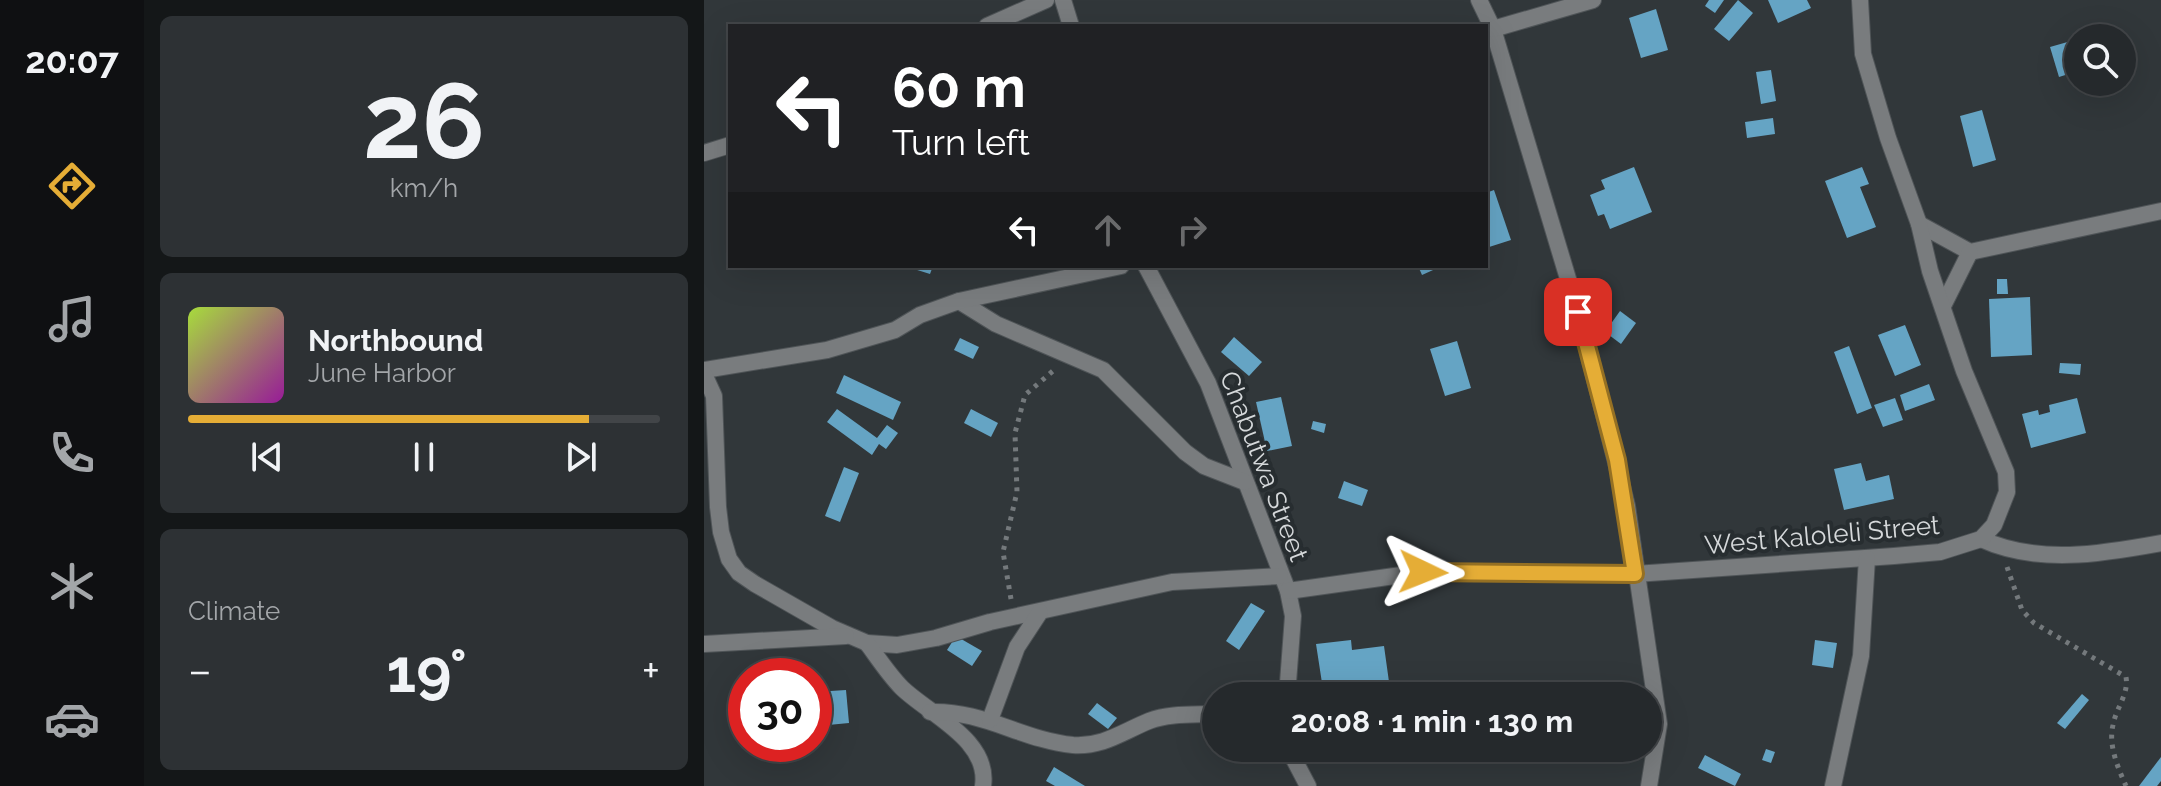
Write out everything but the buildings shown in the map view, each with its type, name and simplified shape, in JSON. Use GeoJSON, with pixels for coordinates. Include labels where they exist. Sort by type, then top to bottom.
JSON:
{"type":"FeatureCollection","features":[{"type":"Feature","properties":{"kind":"street"},"geometry":{"type":"LineString","coordinates":[[992,24],[1046,0]]}},
{"type":"Feature","properties":{"kind":"street"},"geometry":{"type":"LineString","coordinates":[[1063,0],[1070,24]]}},
{"type":"Feature","properties":{"kind":"street"},"geometry":{"type":"LineString","coordinates":[[1479,0],[1493,29],[1578,312],[1617,460],[1659,724],[1649,786]]}},
{"type":"Feature","properties":{"kind":"street"},"geometry":{"type":"LineString","coordinates":[[1493,29],[1593,0]]}},
{"type":"Feature","properties":{"kind":"street"},"geometry":{"type":"LineString","coordinates":[[1860,0],[1863,54],[1919,224],[1930,271],[1964,371],[2006,472],[2007,492],[1994,525],[1981,539],[2006,551],[2049,556],[2161,543]]}},
{"type":"Feature","properties":{"kind":"street"},"geometry":{"type":"LineString","coordinates":[[704,153],[728,146]]}},
{"type":"Feature","properties":{"kind":"street"},"geometry":{"type":"LineString","coordinates":[[1919,224],[1970,252],[2161,211]]}},
{"type":"Feature","properties":{"kind":"street"},"geometry":{"type":"LineString","coordinates":[[1943,306],[1970,252]]}},
{"type":"Feature","properties":{"kind":"street"},"geometry":{"type":"LineString","coordinates":[[1112,268],[959,301],[920,315],[895,330],[857,343],[704,372],[714,396],[718,507],[729,559],[755,584],[849,636],[867,643],[897,645],[1172,582],[1280,576]]}},
{"type":"Feature","properties":{"kind":"street","name":"Chabutwa Street"},"geometry":{"type":"LineString","coordinates":[[1147,268],[1208,383],[1288,591],[1293,616],[1288,682]]}},
{"type":"Feature","properties":{"kind":"street"},"geometry":{"type":"LineString","coordinates":[[959,301],[996,324],[1103,370],[1185,452],[1204,466],[1245,482]]}},
{"type":"Feature","properties":{"kind":"street","name":"West Kaloleli Street"},"geometry":{"type":"LineString","coordinates":[[1288,591],[1423,572],[1635,574],[1867,558],[1940,552],[1981,539]]}},
{"type":"Feature","properties":{"kind":"street"},"geometry":{"type":"LineString","coordinates":[[1833,786],[1861,656],[1867,558]]}},
{"type":"Feature","properties":{"kind":"street"},"geometry":{"type":"LineString","coordinates":[[990,720],[1017,647],[1040,612]]}},
{"type":"Feature","properties":{"kind":"street"},"geometry":{"type":"LineString","coordinates":[[704,644],[849,636]]}},
{"type":"Feature","properties":{"kind":"street"},"geometry":{"type":"LineString","coordinates":[[867,643],[900,686],[967,740],[981,758],[983,786]]}},
{"type":"Feature","properties":{"kind":"street"},"geometry":{"type":"LineString","coordinates":[[930,712],[974,714],[1062,743],[1093,745],[1114,739],[1149,721],[1177,715],[1202,714]]}},
{"type":"Feature","properties":{"kind":"street"},"geometry":{"type":"LineString","coordinates":[[1295,762],[1306,786]]}},
{"type":"Feature","properties":{"kind":"path"},"geometry":{"type":"LineString","coordinates":[[1015,617],[1003,552],[1017,492],[1015,433],[1025,395],[1068,355]]}},
{"type":"Feature","properties":{"kind":"path"},"geometry":{"type":"LineString","coordinates":[[2006,551],[2006,564],[2022,610],[2034,623],[2126,677],[2126,689],[2112,727],[2112,739],[2126,786]]}},
{"type":"Feature","properties":{"kind":"route"},"geometry":{"type":"LineString","coordinates":[[1423,572],[1576,576],[1635,574],[1627,506],[1617,460],[1578,312]]}}]}
